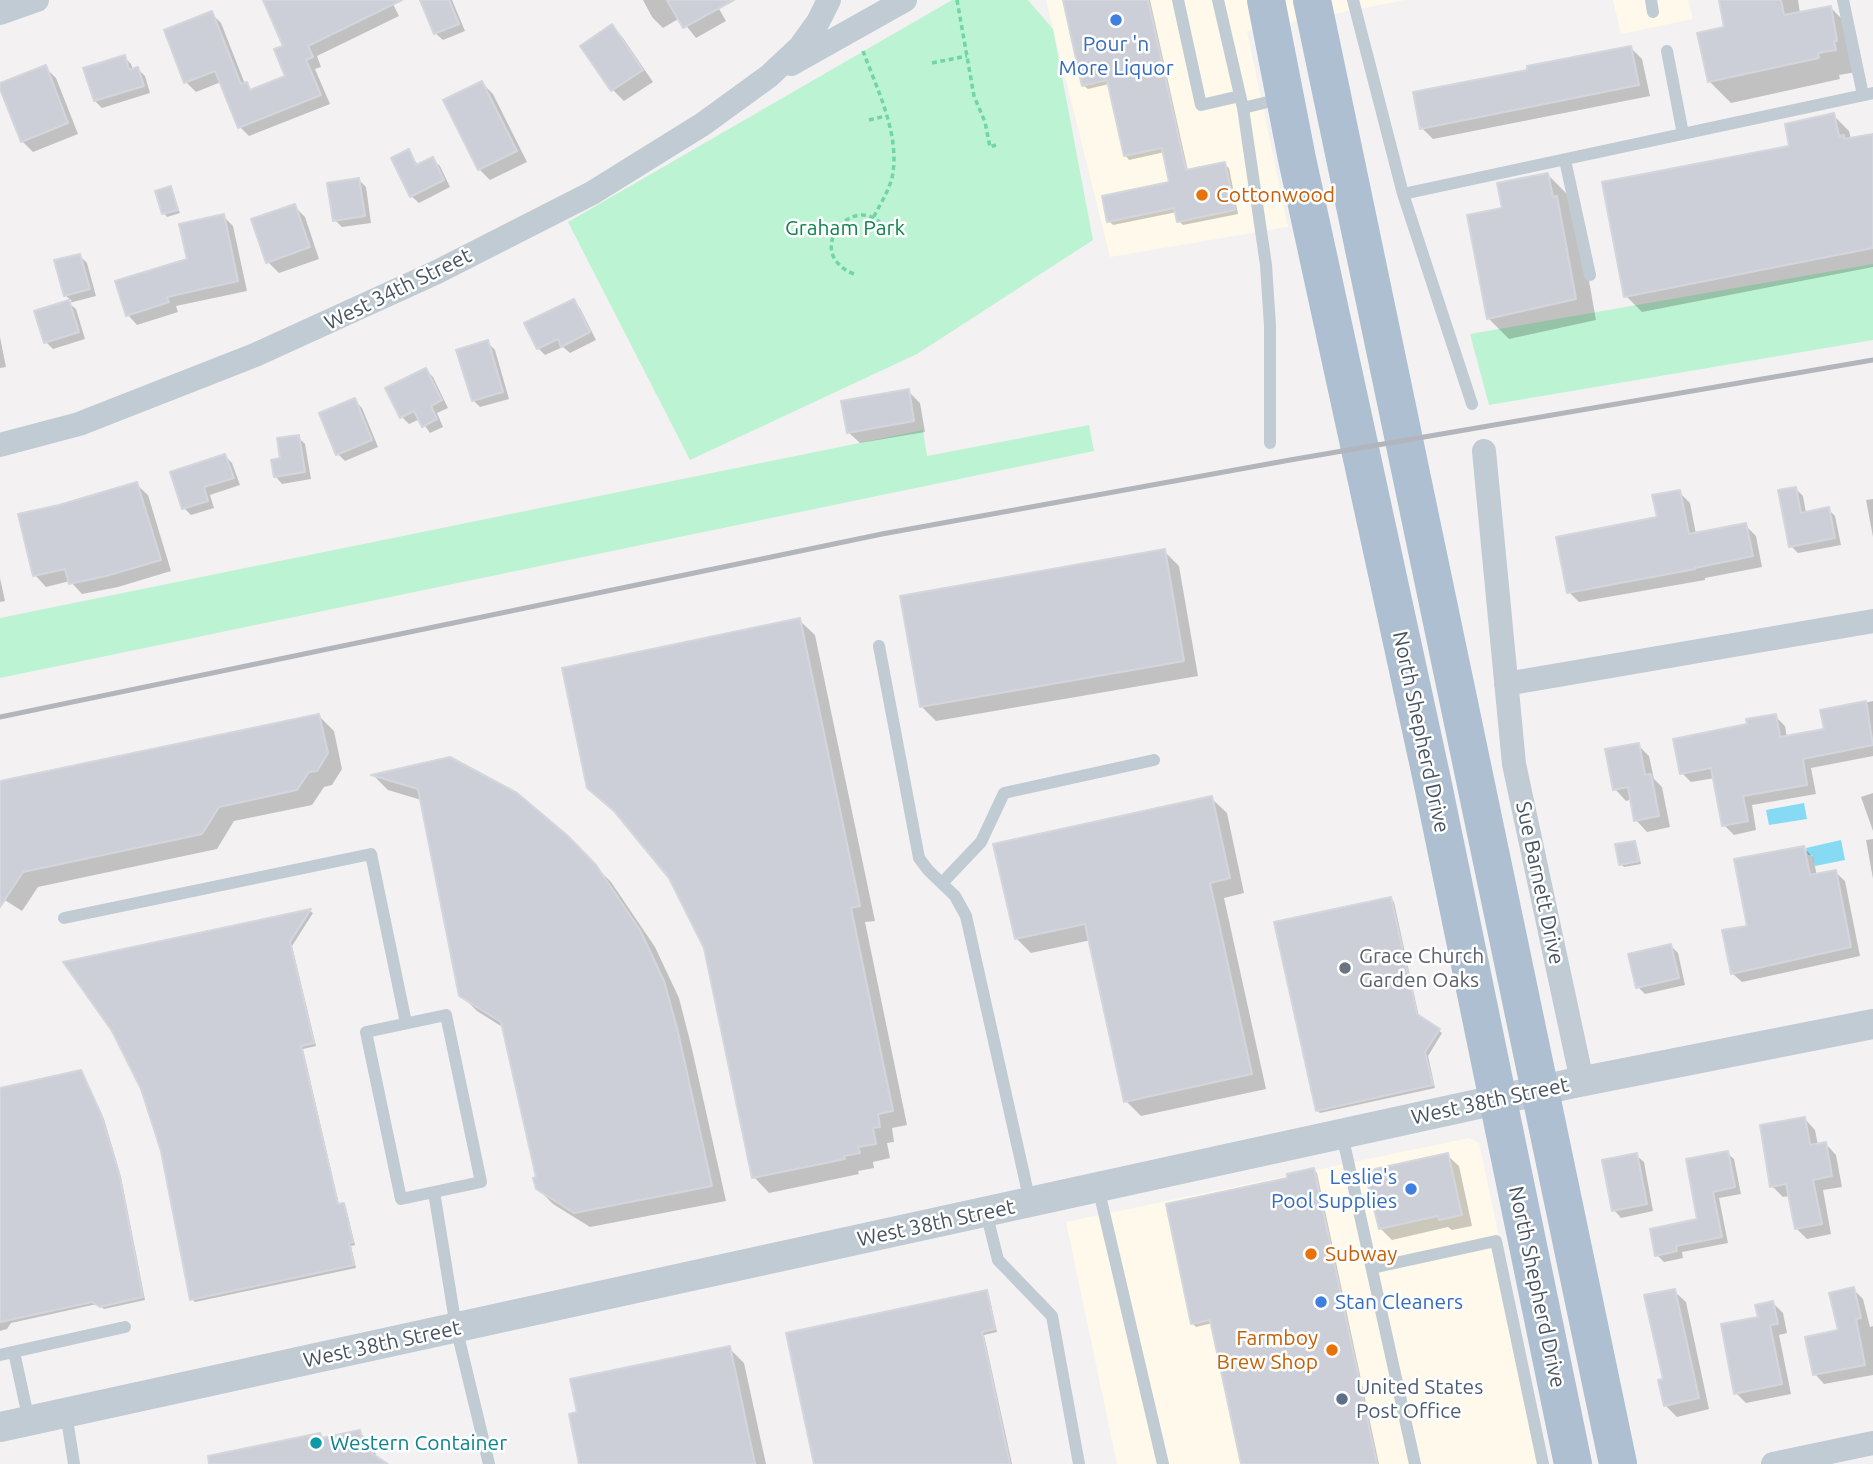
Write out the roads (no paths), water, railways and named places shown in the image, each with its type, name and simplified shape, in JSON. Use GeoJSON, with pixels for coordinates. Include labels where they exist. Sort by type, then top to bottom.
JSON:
{"type":"FeatureCollection","features":[{"type":"Feature","properties":{"kind":"main road","name":"North Shepherd Drive"},"geometry":{"type":"LineString","coordinates":[[1266,0],[1498,1100],[1511,1237],[1545,1401],[1554,1461]]}},
{"type":"Feature","properties":{"kind":"main road","name":"North Shepherd Drive"},"geometry":{"type":"LineString","coordinates":[[1312,0],[1618,1464]]}},
{"type":"Feature","properties":{"kind":"street"},"geometry":{"type":"LineString","coordinates":[[0,13],[37,0]]}},
{"type":"Feature","properties":{"kind":"street","name":"West 34th Street"},"geometry":{"type":"LineString","coordinates":[[0,445],[79,424],[199,378],[319,327],[425,278],[592,193],[704,124],[769,76],[800,47],[818,22],[829,0]]}},
{"type":"Feature","properties":{"kind":"street","name":"West 34th Street"},"geometry":{"type":"LineString","coordinates":[[769,76],[905,0]]}},
{"type":"Feature","properties":{"kind":"street","name":"Sue Barnett Drive"},"geometry":{"type":"LineString","coordinates":[[1484,451],[1514,764],[1582,1081]]}},
{"type":"Feature","properties":{"kind":"street"},"geometry":{"type":"LineString","coordinates":[[1506,684],[1873,621]]}},
{"type":"Feature","properties":{"kind":"street","name":"West 38th Street"},"geometry":{"type":"LineString","coordinates":[[0,1427],[1582,1081],[1873,1024]]}},
{"type":"Feature","properties":{"kind":"street"},"geometry":{"type":"LineString","coordinates":[[1773,1464],[1873,1443]]}},
{"type":"Feature","properties":{"kind":"lane"},"geometry":{"type":"LineString","coordinates":[[1178,0],[1201,105],[1285,97]]}},
{"type":"Feature","properties":{"kind":"lane"},"geometry":{"type":"LineString","coordinates":[[1218,0],[1241,102],[1266,265],[1270,326],[1270,443]]}},
{"type":"Feature","properties":{"kind":"lane"},"geometry":{"type":"LineString","coordinates":[[1353,0],[1403,194],[1472,404]]}},
{"type":"Feature","properties":{"kind":"lane"},"geometry":{"type":"LineString","coordinates":[[1403,194],[1868,94],[1843,0]]}},
{"type":"Feature","properties":{"kind":"lane"},"geometry":{"type":"LineString","coordinates":[[1667,51],[1683,134]]}},
{"type":"Feature","properties":{"kind":"lane"},"geometry":{"type":"LineString","coordinates":[[1565,160],[1590,275]]}},
{"type":"Feature","properties":{"kind":"lane"},"geometry":{"type":"LineString","coordinates":[[879,646],[919,858],[955,896],[965,916],[1030,1202]]}},
{"type":"Feature","properties":{"kind":"lane"},"geometry":{"type":"LineString","coordinates":[[943,882],[981,842],[1004,793],[1154,760]]}},
{"type":"Feature","properties":{"kind":"lane"},"geometry":{"type":"LineString","coordinates":[[64,918],[371,854],[406,1023]]}},
{"type":"Feature","properties":{"kind":"lane"},"geometry":{"type":"LineString","coordinates":[[446,1015],[481,1182],[434,1192],[401,1199],[366,1032],[446,1015]]}},
{"type":"Feature","properties":{"kind":"lane"},"geometry":{"type":"LineString","coordinates":[[1342,1134],[1415,1464]]}},
{"type":"Feature","properties":{"kind":"lane"},"geometry":{"type":"LineString","coordinates":[[1098,1187],[1163,1464]]}},
{"type":"Feature","properties":{"kind":"lane"},"geometry":{"type":"LineString","coordinates":[[434,1192],[456,1327],[489,1464]]}},
{"type":"Feature","properties":{"kind":"lane"},"geometry":{"type":"LineString","coordinates":[[986,1212],[998,1260],[1052,1316],[1079,1464]]}},
{"type":"Feature","properties":{"kind":"lane"},"geometry":{"type":"LineString","coordinates":[[1372,1268],[1511,1237]]}},
{"type":"Feature","properties":{"kind":"lane"},"geometry":{"type":"LineString","coordinates":[[0,1355],[125,1327]]}},
{"type":"Feature","properties":{"kind":"lane"},"geometry":{"type":"LineString","coordinates":[[14,1352],[29,1421]]}},
{"type":"Feature","properties":{"kind":"lane"},"geometry":{"type":"LineString","coordinates":[[66,1413],[74,1464]]}},
{"type":"Feature","properties":{"kind":"water"},"geometry":{"type":"Polygon","coordinates":[[[1804,803],[1807,819],[1769,825],[1766,810],[1804,803]]]}},
{"type":"Feature","properties":{"kind":"water"},"geometry":{"type":"Polygon","coordinates":[[[1841,840],[1845,860],[1815,866],[1812,855],[1808,855],[1806,848],[1841,840]]]}},
{"type":"Feature","properties":{"kind":"railway"},"geometry":{"type":"LineString","coordinates":[[0,717],[882,534],[1290,460],[1873,360]]}},
{"type":"Feature","properties":{"kind":"place","name":"Pour 'n More Liquor"},"geometry":{"type":"Point","coordinates":[1116,20]}},
{"type":"Feature","properties":{"kind":"place","name":"Cottonwood"},"geometry":{"type":"Point","coordinates":[1202,195]}},
{"type":"Feature","properties":{"kind":"place","name":"Grace Church Garden Oaks"},"geometry":{"type":"Point","coordinates":[1345,968]}},
{"type":"Feature","properties":{"kind":"place","name":"Leslie's Pool Supplies"},"geometry":{"type":"Point","coordinates":[1411,1189]}},
{"type":"Feature","properties":{"kind":"place","name":"Subway"},"geometry":{"type":"Point","coordinates":[1311,1254]}},
{"type":"Feature","properties":{"kind":"place","name":"Stan Cleaners"},"geometry":{"type":"Point","coordinates":[1321,1302]}},
{"type":"Feature","properties":{"kind":"place","name":"Farmboy Brew Shop"},"geometry":{"type":"Point","coordinates":[1332,1350]}},
{"type":"Feature","properties":{"kind":"place","name":"United States Post Office"},"geometry":{"type":"Point","coordinates":[1342,1399]}},
{"type":"Feature","properties":{"kind":"place","name":"Western Container"},"geometry":{"type":"Point","coordinates":[316,1443]}},
{"type":"Feature","properties":{"kind":"park label","name":"Graham Park"},"geometry":{"type":"Point","coordinates":[845,228]}}]}
